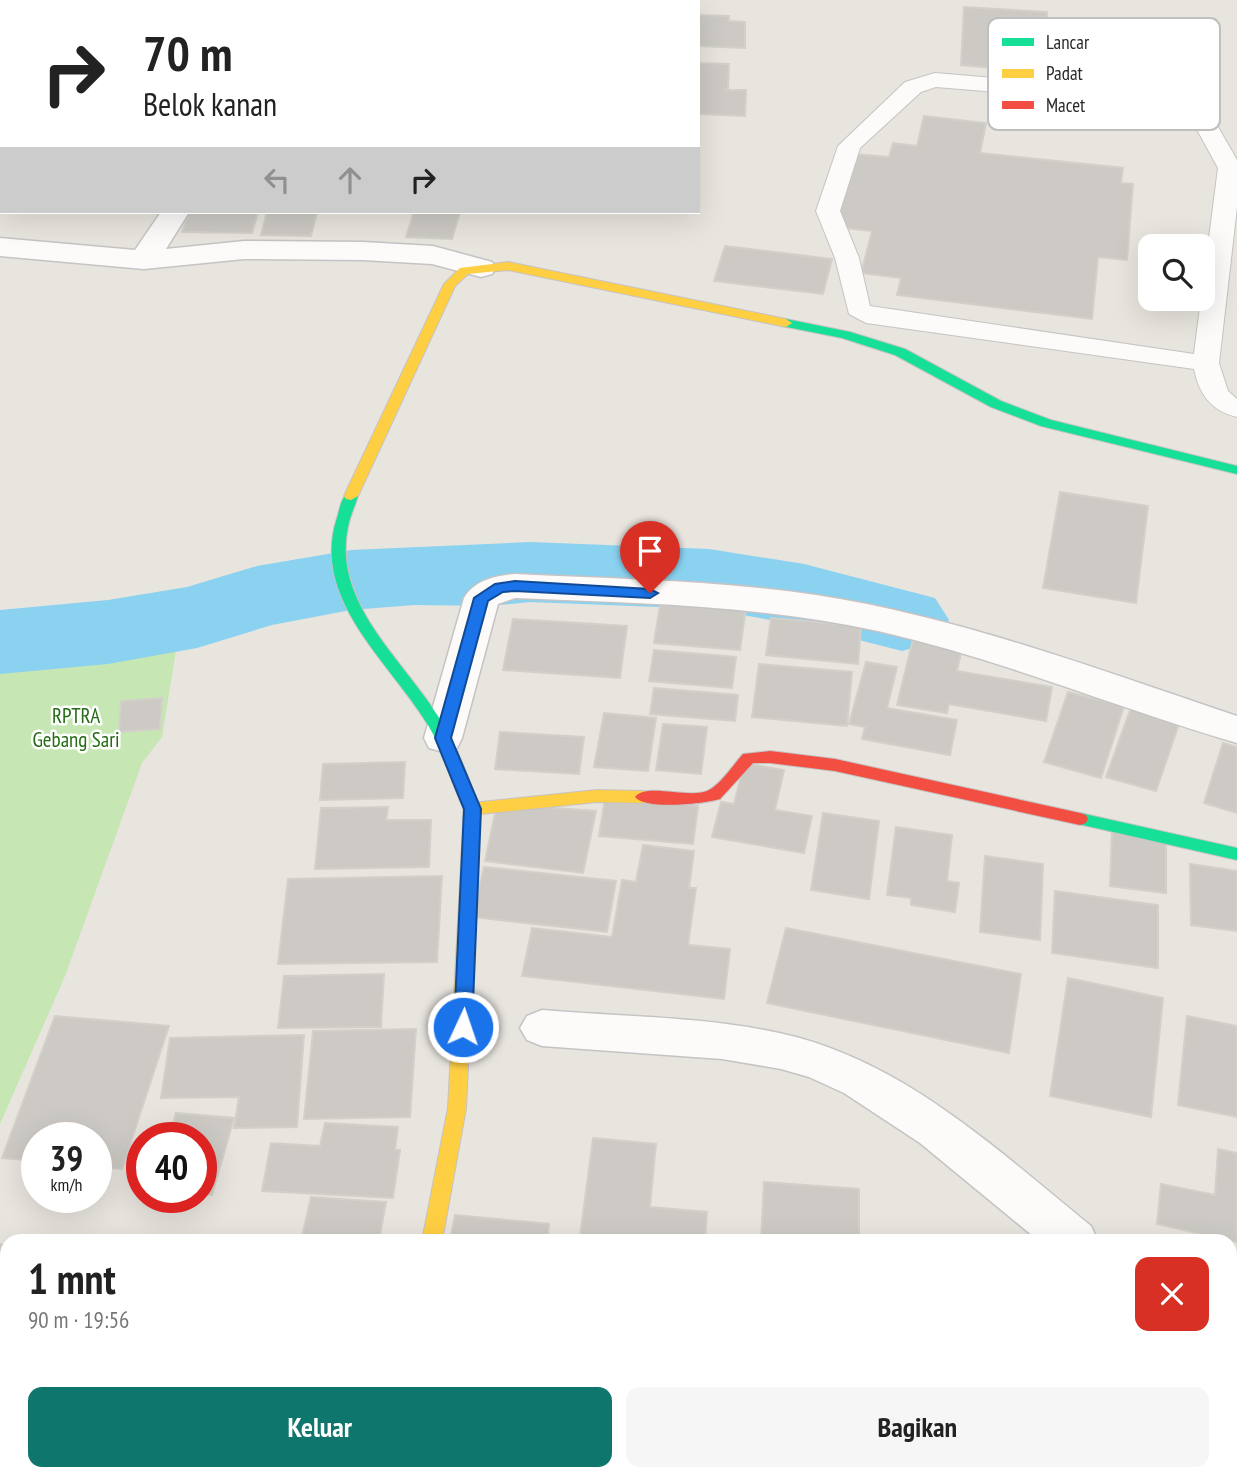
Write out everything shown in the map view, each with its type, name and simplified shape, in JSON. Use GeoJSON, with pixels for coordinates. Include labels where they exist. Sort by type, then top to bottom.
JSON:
{"type":"FeatureCollection","features":[{"type":"Feature","properties":{"kind":"street"},"geometry":{"type":"LineString","coordinates":[[144,260],[174,214]]}},
{"type":"Feature","properties":{"kind":"street"},"geometry":{"type":"LineString","coordinates":[[0,247],[144,260],[244,250],[363,251],[433,255],[481,268]]}},
{"type":"Feature","properties":{"kind":"street"},"geometry":{"type":"LineString","coordinates":[[433,1234],[457,1108],[472,809],[443,738],[352,610],[340,569],[339,530],[344,512],[450,285],[464,271],[508,266],[845,335],[909,356],[996,404],[1046,423],[1237,470]]}},
{"type":"Feature","properties":{"kind":"street"},"geometry":{"type":"LineString","coordinates":[[443,738],[482,598],[500,587],[515,586],[759,599],[853,615],[982,647],[1237,730]]}},
{"type":"Feature","properties":{"kind":"street"},"geometry":{"type":"LineString","coordinates":[[472,809],[597,796],[695,799],[714,795],[743,761],[770,757],[835,765],[1237,854]]}},
{"type":"Feature","properties":{"kind":"street"},"geometry":{"type":"LineString","coordinates":[[542,1028],[735,1044],[783,1051],[832,1068],[882,1093],[927,1124],[1065,1234]]}},
{"type":"Feature","properties":{"kind":"lane"},"geometry":{"type":"LineString","coordinates":[[988,84],[935,80],[913,87],[849,146],[828,211],[847,258],[858,309],[866,315],[882,320],[1206,363]]}},
{"type":"Feature","properties":{"kind":"lane"},"geometry":{"type":"LineString","coordinates":[[1210,130],[1234,168],[1206,363],[1214,392],[1228,407],[1237,409]]}},
{"type":"Feature","properties":{"kind":"green space","name":"RPTRA Gebang Sari"},"geometry":{"type":"Polygon","coordinates":[[[178,638],[162,737],[142,763],[65,976],[0,1124],[0,657],[178,638]]]}},
{"type":"Feature","properties":{"kind":"building"},"geometry":{"type":"Polygon","coordinates":[[[964,7],[1047,12],[1047,18],[988,18],[988,67],[961,65],[964,7]]]}},
{"type":"Feature","properties":{"kind":"building"},"geometry":{"type":"Polygon","coordinates":[[[700,15],[729,16],[729,21],[745,22],[745,48],[700,46],[700,15]]]}},
{"type":"Feature","properties":{"kind":"building"},"geometry":{"type":"Polygon","coordinates":[[[700,63],[729,64],[728,88],[724,90],[746,90],[745,116],[700,114],[700,63]]]}},
{"type":"Feature","properties":{"kind":"building"},"geometry":{"type":"Polygon","coordinates":[[[924,116],[986,123],[980,153],[1123,168],[1121,183],[1133,184],[1127,260],[1098,257],[1092,319],[897,295],[901,278],[861,273],[872,231],[835,227],[855,154],[889,157],[893,143],[917,146],[924,116]]]}},
{"type":"Feature","properties":{"kind":"building"},"geometry":{"type":"Polygon","coordinates":[[[188,214],[257,214],[252,233],[182,232],[188,214]]]}},
{"type":"Feature","properties":{"kind":"building"},"geometry":{"type":"Polygon","coordinates":[[[266,214],[316,214],[311,236],[261,235],[266,214]]]}},
{"type":"Feature","properties":{"kind":"building"},"geometry":{"type":"Polygon","coordinates":[[[413,214],[459,214],[452,239],[406,237],[413,214]]]}},
{"type":"Feature","properties":{"kind":"building"},"geometry":{"type":"Polygon","coordinates":[[[725,246],[832,259],[823,294],[714,281],[725,246]]]}},
{"type":"Feature","properties":{"kind":"building"},"geometry":{"type":"Polygon","coordinates":[[[1060,492],[1148,506],[1136,603],[1043,588],[1060,492]]]}},
{"type":"Feature","properties":{"kind":"building"},"geometry":{"type":"Polygon","coordinates":[[[661,599],[746,607],[740,650],[654,643],[661,599]]]}},
{"type":"Feature","properties":{"kind":"building"},"geometry":{"type":"Polygon","coordinates":[[[771,618],[861,626],[858,664],[766,655],[771,618]]]}},
{"type":"Feature","properties":{"kind":"building"},"geometry":{"type":"Polygon","coordinates":[[[513,619],[627,626],[620,678],[503,670],[513,619]]]}},
{"type":"Feature","properties":{"kind":"building"},"geometry":{"type":"Polygon","coordinates":[[[913,639],[962,648],[957,671],[1052,687],[1046,721],[949,704],[947,713],[897,705],[913,639]]]}},
{"type":"Feature","properties":{"kind":"building"},"geometry":{"type":"Polygon","coordinates":[[[654,650],[736,657],[732,688],[649,681],[654,650]]]}},
{"type":"Feature","properties":{"kind":"building"},"geometry":{"type":"Polygon","coordinates":[[[866,662],[897,667],[887,708],[957,720],[950,755],[862,739],[865,727],[849,724],[866,662]]]}},
{"type":"Feature","properties":{"kind":"building"},"geometry":{"type":"Polygon","coordinates":[[[759,664],[852,672],[847,726],[752,717],[759,664]]]}},
{"type":"Feature","properties":{"kind":"building"},"geometry":{"type":"Polygon","coordinates":[[[654,688],[738,695],[735,721],[650,714],[654,688]]]}},
{"type":"Feature","properties":{"kind":"building"},"geometry":{"type":"Polygon","coordinates":[[[1068,692],[1124,706],[1101,778],[1044,762],[1068,692]]]}},
{"type":"Feature","properties":{"kind":"building"},"geometry":{"type":"Polygon","coordinates":[[[162,698],[160,729],[119,732],[121,701],[162,698]]]}},
{"type":"Feature","properties":{"kind":"building"},"geometry":{"type":"Polygon","coordinates":[[[1132,705],[1181,718],[1156,791],[1106,777],[1132,705]]]}},
{"type":"Feature","properties":{"kind":"building"},"geometry":{"type":"Polygon","coordinates":[[[604,713],[656,718],[648,771],[594,767],[604,713]]]}},
{"type":"Feature","properties":{"kind":"building"},"geometry":{"type":"Polygon","coordinates":[[[663,724],[707,727],[701,774],[656,770],[663,724]]]}},
{"type":"Feature","properties":{"kind":"building"},"geometry":{"type":"Polygon","coordinates":[[[500,732],[584,737],[579,774],[495,769],[500,732]]]}},
{"type":"Feature","properties":{"kind":"building"},"geometry":{"type":"Polygon","coordinates":[[[1223,743],[1237,747],[1237,813],[1204,803],[1223,743]]]}},
{"type":"Feature","properties":{"kind":"building"},"geometry":{"type":"Polygon","coordinates":[[[405,762],[403,798],[320,800],[323,764],[405,762]]]}},
{"type":"Feature","properties":{"kind":"building"},"geometry":{"type":"Polygon","coordinates":[[[744,763],[784,770],[775,810],[812,816],[804,853],[712,837],[721,802],[734,804],[744,763]]]}},
{"type":"Feature","properties":{"kind":"building"},"geometry":{"type":"Polygon","coordinates":[[[605,798],[698,806],[693,844],[599,836],[605,798]]]}},
{"type":"Feature","properties":{"kind":"building"},"geometry":{"type":"Polygon","coordinates":[[[497,804],[596,811],[583,873],[485,861],[497,804]]]}},
{"type":"Feature","properties":{"kind":"building"},"geometry":{"type":"Polygon","coordinates":[[[388,807],[386,820],[431,820],[429,867],[315,869],[321,808],[388,807]]]}},
{"type":"Feature","properties":{"kind":"building"},"geometry":{"type":"Polygon","coordinates":[[[823,813],[879,821],[869,899],[811,890],[823,813]]]}},
{"type":"Feature","properties":{"kind":"building"},"geometry":{"type":"Polygon","coordinates":[[[896,827],[952,835],[947,881],[959,883],[955,912],[911,905],[911,898],[887,895],[896,827]]]}},
{"type":"Feature","properties":{"kind":"building"},"geometry":{"type":"Polygon","coordinates":[[[1112,832],[1166,839],[1166,893],[1110,886],[1112,832]]]}},
{"type":"Feature","properties":{"kind":"building"},"geometry":{"type":"Polygon","coordinates":[[[643,845],[694,851],[689,888],[696,888],[688,945],[730,949],[724,999],[522,976],[532,928],[612,937],[622,880],[636,882],[643,845]]]}},
{"type":"Feature","properties":{"kind":"building"},"geometry":{"type":"Polygon","coordinates":[[[985,856],[1043,864],[1040,940],[980,932],[985,856]]]}},
{"type":"Feature","properties":{"kind":"building"},"geometry":{"type":"Polygon","coordinates":[[[1190,864],[1237,871],[1237,931],[1191,925],[1190,864]]]}},
{"type":"Feature","properties":{"kind":"building"},"geometry":{"type":"Polygon","coordinates":[[[484,867],[616,881],[607,932],[472,917],[484,867]]]}},
{"type":"Feature","properties":{"kind":"building"},"geometry":{"type":"Polygon","coordinates":[[[442,876],[437,962],[278,964],[288,879],[442,876]]]}},
{"type":"Feature","properties":{"kind":"building"},"geometry":{"type":"Polygon","coordinates":[[[1055,891],[1158,905],[1158,968],[1052,953],[1055,891]]]}},
{"type":"Feature","properties":{"kind":"building"},"geometry":{"type":"Polygon","coordinates":[[[786,928],[1021,974],[1009,1053],[767,1003],[786,928]]]}},
{"type":"Feature","properties":{"kind":"building"},"geometry":{"type":"Polygon","coordinates":[[[384,974],[381,1027],[278,1028],[284,976],[384,974]]]}},
{"type":"Feature","properties":{"kind":"building"},"geometry":{"type":"Polygon","coordinates":[[[1068,978],[1163,998],[1151,1117],[1050,1096],[1068,978]]]}},
{"type":"Feature","properties":{"kind":"building"},"geometry":{"type":"Polygon","coordinates":[[[55,1016],[169,1026],[137,1122],[126,1122],[126,1157],[122,1169],[112,1168],[112,1122],[21,1122],[21,1160],[2,1158],[55,1016]]]}},
{"type":"Feature","properties":{"kind":"building"},"geometry":{"type":"Polygon","coordinates":[[[1187,1016],[1237,1026],[1237,1117],[1178,1105],[1187,1016]]]}},
{"type":"Feature","properties":{"kind":"building"},"geometry":{"type":"Polygon","coordinates":[[[416,1029],[410,1117],[304,1119],[313,1031],[416,1029]]]}},
{"type":"Feature","properties":{"kind":"building"},"geometry":{"type":"Polygon","coordinates":[[[304,1035],[297,1127],[234,1128],[239,1097],[161,1098],[170,1038],[304,1035]]]}},
{"type":"Feature","properties":{"kind":"building"},"geometry":{"type":"Polygon","coordinates":[[[176,1113],[234,1118],[217,1178],[217,1122],[173,1122],[176,1113]]]}},
{"type":"Feature","properties":{"kind":"building"},"geometry":{"type":"Polygon","coordinates":[[[325,1123],[398,1127],[395,1150],[400,1150],[393,1198],[262,1191],[271,1143],[320,1146],[325,1123]]]}},
{"type":"Feature","properties":{"kind":"building"},"geometry":{"type":"Polygon","coordinates":[[[593,1138],[656,1144],[650,1207],[707,1212],[705,1234],[580,1234],[593,1138]]]}},
{"type":"Feature","properties":{"kind":"building"},"geometry":{"type":"Polygon","coordinates":[[[1218,1149],[1237,1153],[1237,1234],[1201,1234],[1157,1224],[1161,1184],[1215,1195],[1218,1149]]]}},
{"type":"Feature","properties":{"kind":"building"},"geometry":{"type":"Polygon","coordinates":[[[764,1182],[859,1189],[859,1234],[761,1234],[764,1182]]]}},
{"type":"Feature","properties":{"kind":"building"},"geometry":{"type":"Polygon","coordinates":[[[311,1197],[386,1202],[380,1234],[303,1234],[311,1197]]]}},
{"type":"Feature","properties":{"kind":"building"},"geometry":{"type":"Polygon","coordinates":[[[455,1215],[549,1224],[548,1234],[451,1234],[455,1215]]]}},
{"type":"Feature","properties":{"kind":"waterway"},"geometry":{"type":"LineString","coordinates":[[0,642],[108,632],[197,617],[257,597],[351,580],[414,575],[489,576],[530,572],[709,579],[804,595],[902,620]]}},
{"type":"Feature","properties":{"kind":"traffic: fast"},"geometry":{"type":"LineString","coordinates":[[786,323],[845,335],[900,352],[996,404],[1046,423],[1237,470]]}},
{"type":"Feature","properties":{"kind":"traffic: fast"},"geometry":{"type":"LineString","coordinates":[[351,496],[341,528],[339,558],[345,586],[356,612],[372,637],[441,734],[472,809]]}},
{"type":"Feature","properties":{"kind":"traffic: fast"},"geometry":{"type":"LineString","coordinates":[[1080,819],[1237,854]]}},
{"type":"Feature","properties":{"kind":"traffic: slow"},"geometry":{"type":"LineString","coordinates":[[351,496],[450,284],[464,271],[508,266],[786,323]]}},
{"type":"Feature","properties":{"kind":"traffic: slow"},"geometry":{"type":"LineString","coordinates":[[433,1234],[457,1108],[472,809],[597,796],[643,797]]}},
{"type":"Feature","properties":{"kind":"traffic: jam"},"geometry":{"type":"LineString","coordinates":[[643,797],[695,799],[714,795],[749,758],[770,757],[835,765],[1080,819]]}},
{"type":"Feature","properties":{"kind":"route"},"geometry":{"type":"LineString","coordinates":[[463,1027],[472,809],[443,738],[482,598],[500,587],[515,586],[650,593]]}}]}
